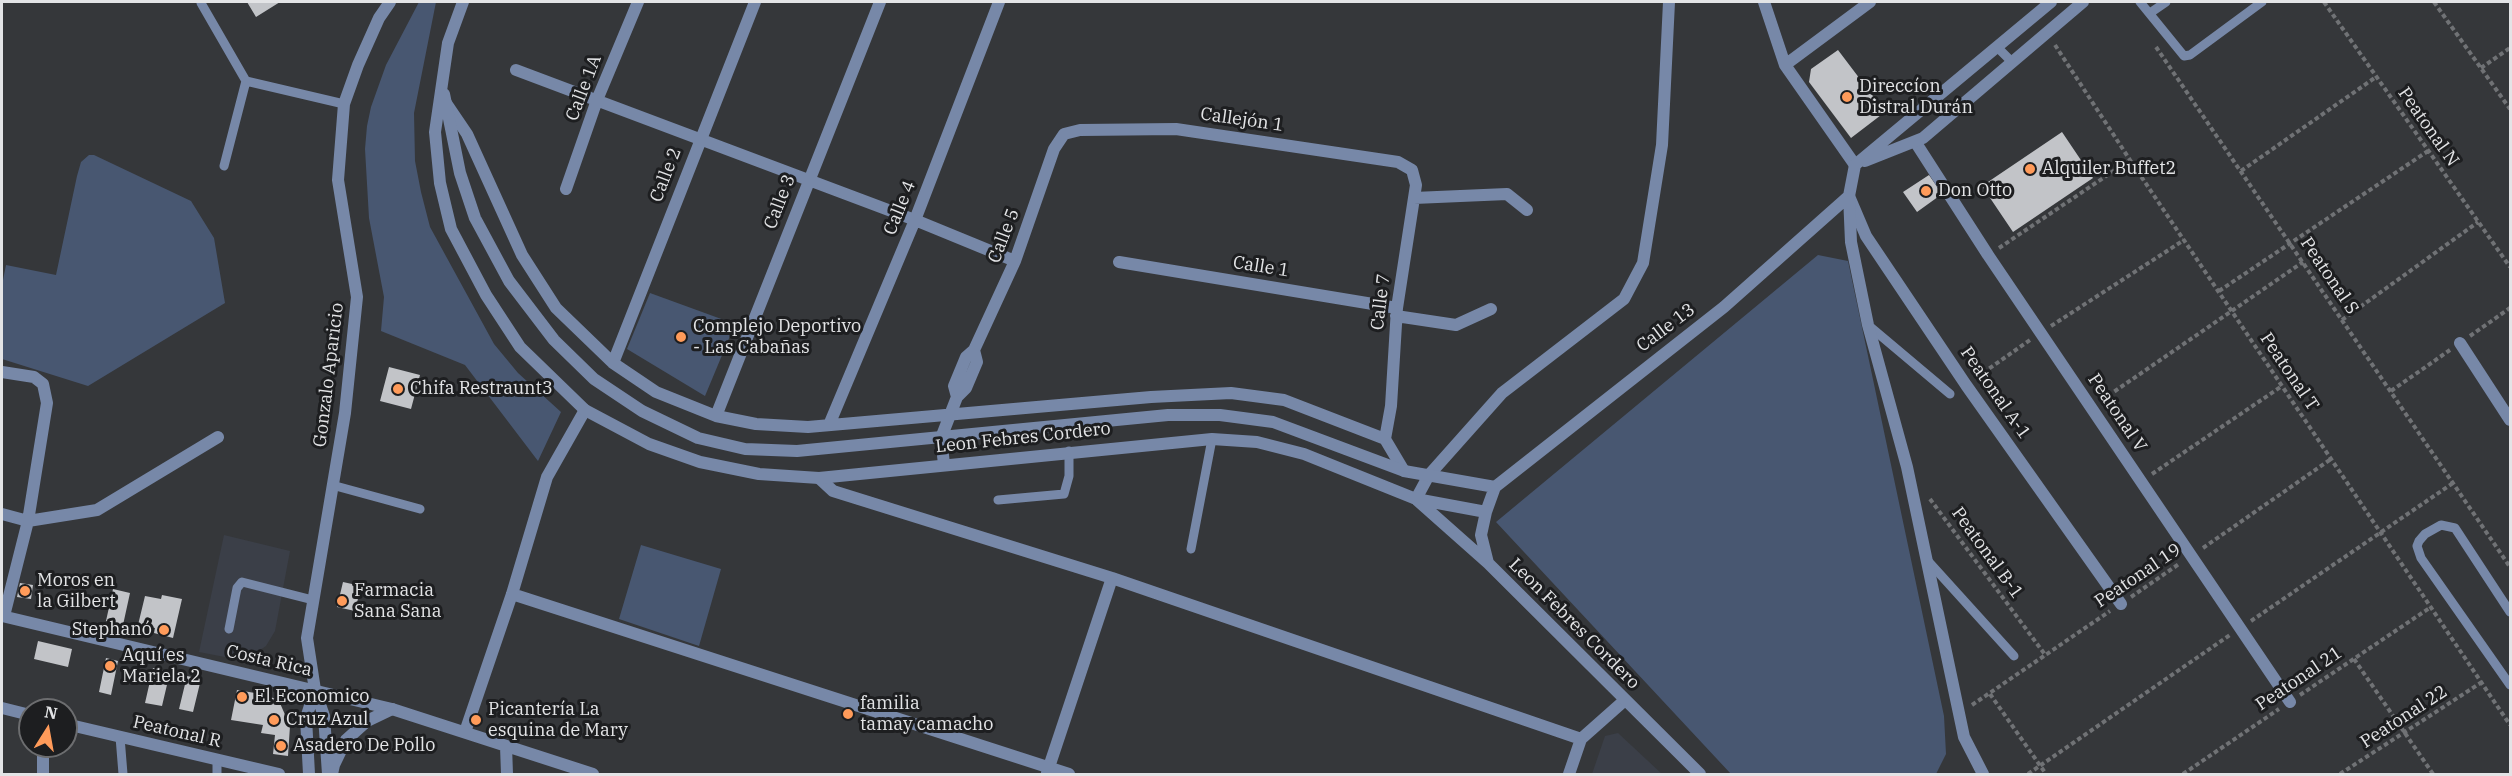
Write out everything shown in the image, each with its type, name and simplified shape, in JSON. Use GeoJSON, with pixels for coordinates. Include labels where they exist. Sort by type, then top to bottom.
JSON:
{"type":"FeatureCollection","features":[{"type":"Feature","properties":{"kind":"street","name":"Gonzalo Aparicio"},"geometry":{"type":"LineString","coordinates":[[330,774],[324,716],[315,690],[307,638],[345,413],[357,297],[338,180],[344,104],[379,18],[390,2]]}},
{"type":"Feature","properties":{"kind":"street","name":"Leon Febres Cordero"},"geometry":{"type":"LineString","coordinates":[[463,2],[448,43],[435,132],[442,190],[451,229],[486,295],[520,346],[585,410],[649,444],[700,462],[759,474],[819,478],[1069,451],[1212,439],[1257,442],[1304,454],[1416,499],[1486,512],[1481,535],[1488,563],[1700,774]]}},
{"type":"Feature","properties":{"kind":"street","name":"Calle 1A"},"geometry":{"type":"LineString","coordinates":[[566,189],[597,100],[638,2]]}},
{"type":"Feature","properties":{"kind":"street","name":"Calle 2"},"geometry":{"type":"LineString","coordinates":[[613,363],[754,2]]}},
{"type":"Feature","properties":{"kind":"street","name":"Calle 3"},"geometry":{"type":"LineString","coordinates":[[716,416],[880,2]]}},
{"type":"Feature","properties":{"kind":"street","name":"Calle 4"},"geometry":{"type":"LineString","coordinates":[[829,425],[915,220],[999,2]]}},
{"type":"Feature","properties":{"kind":"street"},"geometry":{"type":"LineString","coordinates":[[1488,563],[1416,499],[1429,475],[1502,393],[1624,299],[1643,262],[1662,145],[1669,2]]}},
{"type":"Feature","properties":{"kind":"street"},"geometry":{"type":"LineString","coordinates":[[1764,2],[1785,65],[1855,165]]}},
{"type":"Feature","properties":{"kind":"street"},"geometry":{"type":"LineString","coordinates":[[1785,65],[1870,2]]}},
{"type":"Feature","properties":{"kind":"street"},"geometry":{"type":"LineString","coordinates":[[1984,774],[1965,737],[1907,467],[1868,325],[1851,242],[1849,196],[1855,165],[2051,2]]}},
{"type":"Feature","properties":{"kind":"street"},"geometry":{"type":"LineString","coordinates":[[1855,165],[1916,142],[2083,2]]}},
{"type":"Feature","properties":{"kind":"street"},"geometry":{"type":"LineString","coordinates":[[516,69],[915,220],[1016,261]]}},
{"type":"Feature","properties":{"kind":"street","name":"Leon Febres Cordero"},"geometry":{"type":"LineString","coordinates":[[442,87],[464,182],[475,218],[509,281],[554,340],[594,379],[642,411],[698,438],[745,449],[797,451],[1168,415],[1220,415],[1273,422],[1404,471],[1495,488]]}},
{"type":"Feature","properties":{"kind":"street"},"geometry":{"type":"LineString","coordinates":[[445,102],[467,135],[522,255],[556,308],[613,363],[656,392],[716,416],[756,424],[808,427],[950,416],[1151,396],[1231,393],[1284,400],[1385,439],[1404,471]]}},
{"type":"Feature","properties":{"kind":"street","name":"Callejón 1"},"geometry":{"type":"LineString","coordinates":[[1064,134],[1080,130],[1176,129],[1398,162],[1412,170]]}},
{"type":"Feature","properties":{"kind":"street","name":"Calle 5"},"geometry":{"type":"LineString","coordinates":[[944,464],[941,438],[957,397],[954,386],[966,357],[974,350],[1016,261],[1054,149],[1064,134]]}},
{"type":"Feature","properties":{"kind":"street","name":"Peatonal V"},"geometry":{"type":"LineString","coordinates":[[1916,142],[1988,255],[2290,702]]}},
{"type":"Feature","properties":{"kind":"street","name":"Calle 7"},"geometry":{"type":"LineString","coordinates":[[1385,439],[1391,406],[1397,312],[1416,185],[1412,170]]}},
{"type":"Feature","properties":{"kind":"street"},"geometry":{"type":"LineString","coordinates":[[442,190],[450,182],[464,182]]}},
{"type":"Feature","properties":{"kind":"street"},"geometry":{"type":"LineString","coordinates":[[1414,198],[1507,194],[1527,210]]}},
{"type":"Feature","properties":{"kind":"street","name":"Peatonal A-1"},"geometry":{"type":"LineString","coordinates":[[1849,196],[1866,236],[1966,385],[2121,604]]}},
{"type":"Feature","properties":{"kind":"street","name":"Calle 13"},"geometry":{"type":"LineString","coordinates":[[1495,488],[1724,307],[1849,196]]}},
{"type":"Feature","properties":{"kind":"street","name":"Calle 1"},"geometry":{"type":"LineString","coordinates":[[1119,262],[1397,312],[1456,326],[1491,309]]}},
{"type":"Feature","properties":{"kind":"street"},"geometry":{"type":"LineString","coordinates":[[2460,343],[2511,420]]}},
{"type":"Feature","properties":{"kind":"street"},"geometry":{"type":"LineString","coordinates":[[2,372],[34,377],[43,384],[47,402],[28,521],[3,616]]}},
{"type":"Feature","properties":{"kind":"street"},"geometry":{"type":"LineString","coordinates":[[465,732],[512,594],[547,477],[585,410]]}},
{"type":"Feature","properties":{"kind":"street"},"geometry":{"type":"LineString","coordinates":[[2,514],[28,521],[97,510],[218,437]]}},
{"type":"Feature","properties":{"kind":"street"},"geometry":{"type":"LineString","coordinates":[[819,478],[833,491],[1112,578],[1581,740]]}},
{"type":"Feature","properties":{"kind":"street"},"geometry":{"type":"LineString","coordinates":[[1486,512],[1495,488]]}},
{"type":"Feature","properties":{"kind":"street"},"geometry":{"type":"LineString","coordinates":[[1048,771],[1112,578]]}},
{"type":"Feature","properties":{"kind":"street"},"geometry":{"type":"LineString","coordinates":[[512,594],[1048,771],[1070,774]]}},
{"type":"Feature","properties":{"kind":"street","name":"Costa Rica"},"geometry":{"type":"LineString","coordinates":[[3,616],[392,709],[593,774]]}},
{"type":"Feature","properties":{"kind":"street"},"geometry":{"type":"LineString","coordinates":[[309,774],[306,718],[315,690]]}},
{"type":"Feature","properties":{"kind":"street"},"geometry":{"type":"LineString","coordinates":[[1569,774],[1581,740],[1625,700]]}},
{"type":"Feature","properties":{"kind":"street"},"geometry":{"type":"LineString","coordinates":[[2,708],[18,712]]}},
{"type":"Feature","properties":{"kind":"street"},"geometry":{"type":"LineString","coordinates":[[330,774],[346,740],[367,721],[392,709]]}},
{"type":"Feature","properties":{"kind":"street","name":"Peatonal R"},"geometry":{"type":"LineString","coordinates":[[78,727],[279,774]]}},
{"type":"Feature","properties":{"kind":"street"},"geometry":{"type":"LineString","coordinates":[[506,746],[507,774]]}},
{"type":"Feature","properties":{"kind":"street"},"geometry":{"type":"LineString","coordinates":[[43,758],[43,774]]}},
{"type":"Feature","properties":{"kind":"lane"},"geometry":{"type":"LineString","coordinates":[[2140,2],[2184,56],[2190,55],[2262,2]]}},
{"type":"Feature","properties":{"kind":"lane"},"geometry":{"type":"LineString","coordinates":[[2150,13],[2166,2]]}},
{"type":"Feature","properties":{"kind":"lane"},"geometry":{"type":"LineString","coordinates":[[201,3],[246,81],[224,166]]}},
{"type":"Feature","properties":{"kind":"lane"},"geometry":{"type":"LineString","coordinates":[[1997,47],[2012,62]]}},
{"type":"Feature","properties":{"kind":"lane"},"geometry":{"type":"LineString","coordinates":[[246,81],[344,104]]}},
{"type":"Feature","properties":{"kind":"lane"},"geometry":{"type":"LineString","coordinates":[[1868,325],[1950,394]]}},
{"type":"Feature","properties":{"kind":"lane"},"geometry":{"type":"LineString","coordinates":[[1191,549],[1212,439]]}},
{"type":"Feature","properties":{"kind":"lane"},"geometry":{"type":"LineString","coordinates":[[998,500],[1064,494],[1069,476],[1069,451]]}},
{"type":"Feature","properties":{"kind":"lane"},"geometry":{"type":"LineString","coordinates":[[332,485],[420,509]]}},
{"type":"Feature","properties":{"kind":"lane"},"geometry":{"type":"LineString","coordinates":[[2511,612],[2455,528],[2441,525],[2418,541],[2417,546],[2421,558],[2511,685]]}},
{"type":"Feature","properties":{"kind":"lane"},"geometry":{"type":"LineString","coordinates":[[1926,560],[2014,656]]}},
{"type":"Feature","properties":{"kind":"lane"},"geometry":{"type":"LineString","coordinates":[[229,629],[237,588],[242,582],[313,600]]}},
{"type":"Feature","properties":{"kind":"lane"},"geometry":{"type":"LineString","coordinates":[[120,737],[123,774]]}},
{"type":"Feature","properties":{"kind":"lane"},"geometry":{"type":"LineString","coordinates":[[217,759],[217,774]]}},
{"type":"Feature","properties":{"kind":"path","name":"Peatonal N"},"geometry":{"type":"LineString","coordinates":[[2324,2],[2511,267]]}},
{"type":"Feature","properties":{"kind":"path"},"geometry":{"type":"LineString","coordinates":[[2434,2],[2511,109]]}},
{"type":"Feature","properties":{"kind":"path","name":"Peatonal T"},"geometry":{"type":"LineString","coordinates":[[2047,32],[2130,160],[2511,725]]}},
{"type":"Feature","properties":{"kind":"path","name":"Peatonal S"},"geometry":{"type":"LineString","coordinates":[[2152,41],[2511,567]]}},
{"type":"Feature","properties":{"kind":"path"},"geometry":{"type":"LineString","coordinates":[[2481,68],[2511,48]]}},
{"type":"Feature","properties":{"kind":"path"},"geometry":{"type":"LineString","coordinates":[[2241,171],[2376,77]]}},
{"type":"Feature","properties":{"kind":"path"},"geometry":{"type":"LineString","coordinates":[[2219,291],[2428,151]]}},
{"type":"Feature","properties":{"kind":"path"},"geometry":{"type":"LineString","coordinates":[[1988,255],[2130,160]]}},
{"type":"Feature","properties":{"kind":"path"},"geometry":{"type":"LineString","coordinates":[[2342,320],[2478,221]]}},
{"type":"Feature","properties":{"kind":"path"},"geometry":{"type":"LineString","coordinates":[[1966,385],[2184,240]]}},
{"type":"Feature","properties":{"kind":"path"},"geometry":{"type":"LineString","coordinates":[[2091,407],[2303,261]]}},
{"type":"Feature","properties":{"kind":"path"},"geometry":{"type":"LineString","coordinates":[[2141,481],[2282,386]]}},
{"type":"Feature","properties":{"kind":"path","name":"Peatonal 19"},"geometry":{"type":"LineString","coordinates":[[1959,713],[2046,656],[2331,459]]}},
{"type":"Feature","properties":{"kind":"path","name":"Peatonal B-1"},"geometry":{"type":"LineString","coordinates":[[1928,496],[2046,656]]}},
{"type":"Feature","properties":{"kind":"path","name":"Peatonal 21"},"geometry":{"type":"LineString","coordinates":[[2183,774],[2431,607]]}},
{"type":"Feature","properties":{"kind":"path"},"geometry":{"type":"LineString","coordinates":[[2354,659],[2433,774]]}},
{"type":"Feature","properties":{"kind":"path","name":"Peatonal 22"},"geometry":{"type":"LineString","coordinates":[[2340,774],[2482,682]]}},
{"type":"Feature","properties":{"kind":"path"},"geometry":{"type":"LineString","coordinates":[[1990,694],[2046,774]]}},
{"type":"Feature","properties":{"kind":"shaded area"},"geometry":{"type":"Polygon","coordinates":[[[419,2],[436,2],[414,113],[415,161],[430,227],[494,344],[518,373],[561,412],[538,461],[465,365],[381,331],[384,297],[369,218],[365,149],[367,126],[371,107],[386,65],[419,2]]]}},
{"type":"Feature","properties":{"kind":"shaded area"},"geometry":{"type":"Polygon","coordinates":[[[89,155],[94,155],[191,201],[214,238],[225,303],[88,386],[2,359],[2,285],[6,265],[56,275],[77,176],[81,162],[89,155]]]}},
{"type":"Feature","properties":{"kind":"shaded area"},"geometry":{"type":"Polygon","coordinates":[[[1818,255],[1848,261],[1944,716],[1946,754],[1936,774],[1731,774],[1496,522],[1818,255]]]}},
{"type":"Feature","properties":{"kind":"shaded area","name":"Complejo Deportivo - Las Cabañas"},"geometry":{"type":"Polygon","coordinates":[[[650,293],[735,324],[705,396],[627,349],[650,293]]]}},
{"type":"Feature","properties":{"kind":"shaded area"},"geometry":{"type":"Polygon","coordinates":[[[224,535],[290,551],[275,631],[266,646],[251,656],[230,658],[199,652],[224,535]]]}},
{"type":"Feature","properties":{"kind":"shaded area"},"geometry":{"type":"Polygon","coordinates":[[[641,545],[721,569],[699,646],[619,619],[641,545]]]}},
{"type":"Feature","properties":{"kind":"shaded area"},"geometry":{"type":"Polygon","coordinates":[[[1618,733],[1662,774],[1592,774],[1605,736],[1618,733]]]}},
{"type":"Feature","properties":{"kind":"building"},"geometry":{"type":"Polygon","coordinates":[[[247,2],[280,2],[256,17],[247,2]]]}},
{"type":"Feature","properties":{"kind":"building","name":"Direccíon Distral Durán"},"geometry":{"type":"Polygon","coordinates":[[[1838,50],[1885,112],[1851,138],[1809,82],[1811,69],[1838,50]]]}},
{"type":"Feature","properties":{"kind":"building"},"geometry":{"type":"Polygon","coordinates":[[[2062,132],[2093,178],[2013,232],[1982,186],[2062,132]]]}},
{"type":"Feature","properties":{"kind":"building"},"geometry":{"type":"Polygon","coordinates":[[[1929,175],[1942,194],[1917,212],[1903,192],[1929,175]]]}},
{"type":"Feature","properties":{"kind":"building"},"geometry":{"type":"Polygon","coordinates":[[[389,367],[420,375],[411,409],[380,401],[389,367]]]}},
{"type":"Feature","properties":{"kind":"building"},"geometry":{"type":"Polygon","coordinates":[[[343,582],[361,586],[355,611],[337,607],[343,582]]]}},
{"type":"Feature","properties":{"kind":"building","name":"Moros en la Gilbert"},"geometry":{"type":"Polygon","coordinates":[[[20,583],[33,585],[31,599],[17,597],[20,583]]]}},
{"type":"Feature","properties":{"kind":"building"},"geometry":{"type":"Polygon","coordinates":[[[113,589],[130,593],[123,625],[106,621],[113,589]]]}},
{"type":"Feature","properties":{"kind":"building"},"geometry":{"type":"Polygon","coordinates":[[[162,595],[182,599],[173,638],[154,633],[155,628],[138,625],[145,596],[161,599],[162,595]]]}},
{"type":"Feature","properties":{"kind":"building"},"geometry":{"type":"Polygon","coordinates":[[[38,641],[72,649],[68,667],[34,659],[38,641]]]}},
{"type":"Feature","properties":{"kind":"building"},"geometry":{"type":"Polygon","coordinates":[[[106,658],[118,661],[111,695],[99,692],[106,658]]]}},
{"type":"Feature","properties":{"kind":"building"},"geometry":{"type":"Polygon","coordinates":[[[153,668],[170,672],[162,706],[145,703],[153,668]]]}},
{"type":"Feature","properties":{"kind":"building"},"geometry":{"type":"Polygon","coordinates":[[[187,676],[201,679],[193,712],[179,709],[187,676]]]}},
{"type":"Feature","properties":{"kind":"building"},"geometry":{"type":"Polygon","coordinates":[[[237,690],[267,695],[279,701],[290,726],[288,756],[273,754],[275,735],[261,733],[263,725],[231,720],[237,690]]]}},
{"type":"Feature","properties":{"kind":"place","name":"Direccíon Distral Durán"},"geometry":{"type":"Point","coordinates":[1847,97]}},
{"type":"Feature","properties":{"kind":"place","name":"Alquiler Buffet2"},"geometry":{"type":"Point","coordinates":[2030,169]}},
{"type":"Feature","properties":{"kind":"place","name":"Don Otto"},"geometry":{"type":"Point","coordinates":[1926,191]}},
{"type":"Feature","properties":{"kind":"place","name":"Complejo Deportivo - Las Cabañas"},"geometry":{"type":"Point","coordinates":[681,337]}},
{"type":"Feature","properties":{"kind":"place","name":"Chifa Restraunt3"},"geometry":{"type":"Point","coordinates":[398,389]}},
{"type":"Feature","properties":{"kind":"place","name":"Moros en la Gilbert"},"geometry":{"type":"Point","coordinates":[25,591]}},
{"type":"Feature","properties":{"kind":"place","name":"Farmacia Sana Sana"},"geometry":{"type":"Point","coordinates":[342,601]}},
{"type":"Feature","properties":{"kind":"place","name":"Stephanó"},"geometry":{"type":"Point","coordinates":[164,630]}},
{"type":"Feature","properties":{"kind":"place","name":"Aquí es Mariela 2"},"geometry":{"type":"Point","coordinates":[110,666]}},
{"type":"Feature","properties":{"kind":"place","name":"El Economico"},"geometry":{"type":"Point","coordinates":[242,697]}},
{"type":"Feature","properties":{"kind":"place","name":"familia tamay camacho"},"geometry":{"type":"Point","coordinates":[848,714]}},
{"type":"Feature","properties":{"kind":"place","name":"Cruz Azul"},"geometry":{"type":"Point","coordinates":[274,720]}},
{"type":"Feature","properties":{"kind":"place","name":"Picantería La esquina de Mary"},"geometry":{"type":"Point","coordinates":[476,720]}},
{"type":"Feature","properties":{"kind":"place","name":"Asadero De Pollo"},"geometry":{"type":"Point","coordinates":[281,746]}}]}
